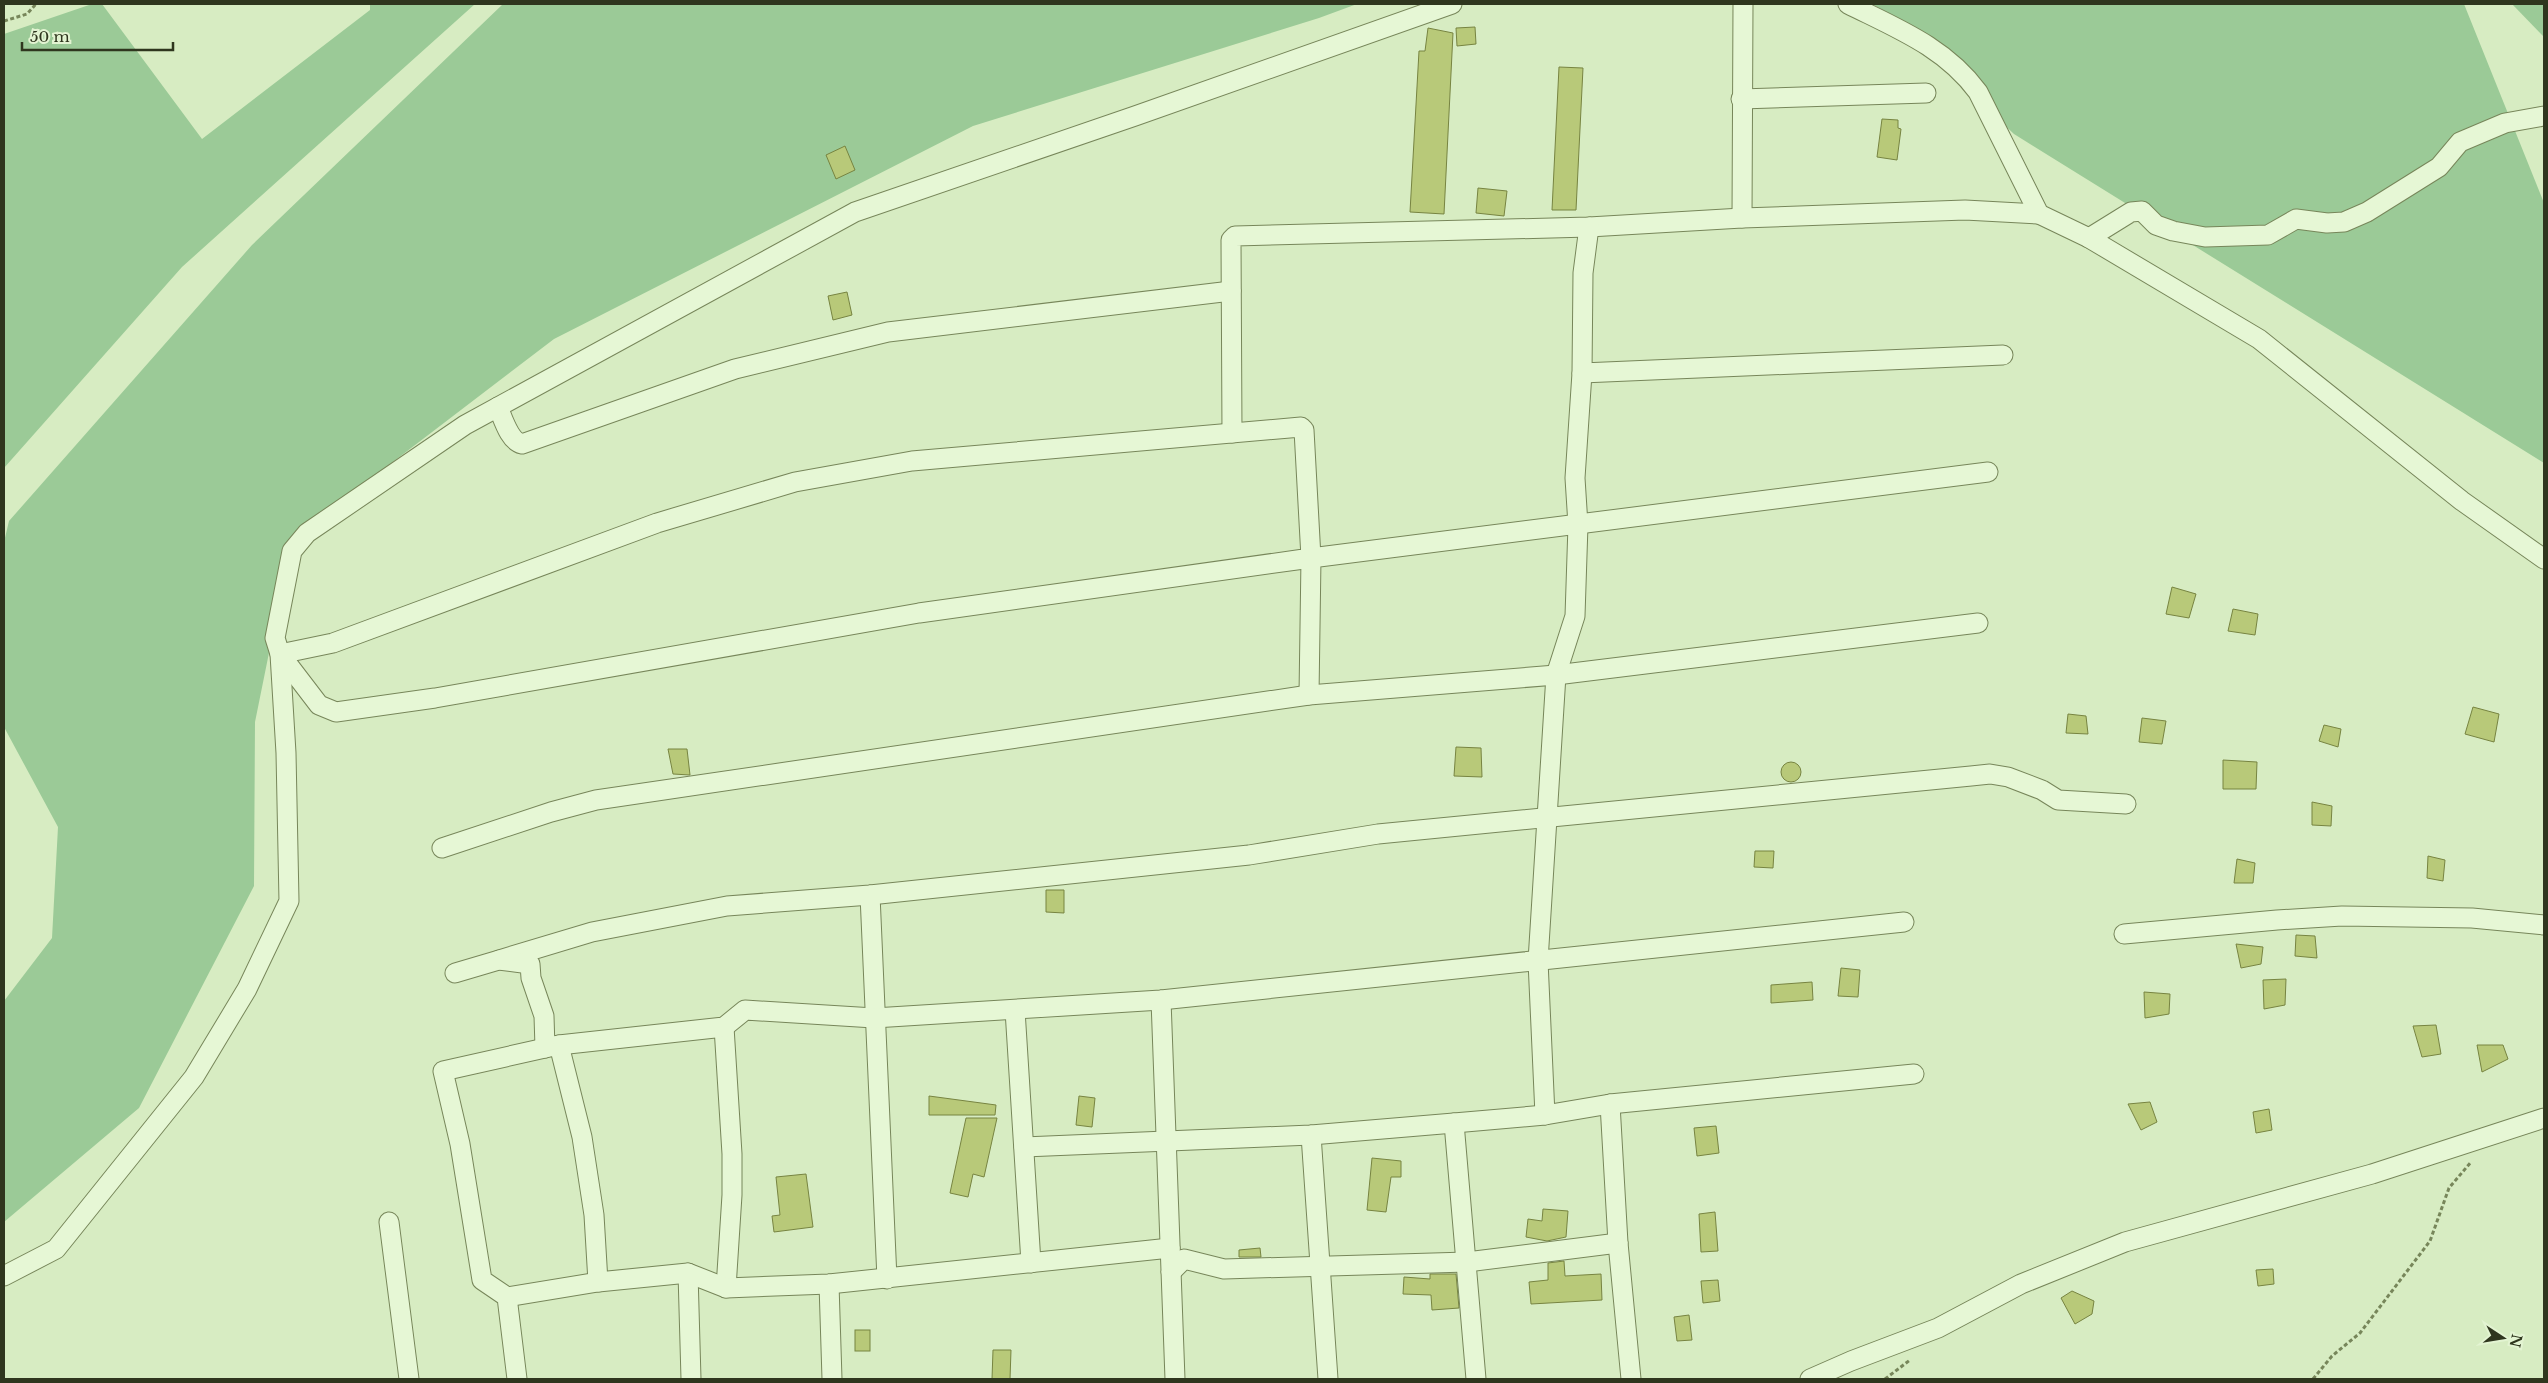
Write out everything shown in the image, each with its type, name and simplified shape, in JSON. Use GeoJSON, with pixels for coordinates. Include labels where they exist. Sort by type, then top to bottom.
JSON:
{"type":"FeatureCollection","features":[{"type":"Feature","properties":{"kind":"street"},"geometry":{"type":"LineString","coordinates":[[4,1276],[56,1249],[194,1077],[247,988],[289,901],[286,753],[280,654],[275,638],[292,551],[299,541],[457,430],[854,212],[1135,116],[1452,4]]}},
{"type":"Feature","properties":{"kind":"street"},"geometry":{"type":"LineString","coordinates":[[1742,218],[1743,4]]}},
{"type":"Feature","properties":{"kind":"street"},"geometry":{"type":"LineString","coordinates":[[1848,4],[1922,41],[1949,60],[1966,76],[1978,92],[2039,214]]}},
{"type":"Feature","properties":{"kind":"street"},"geometry":{"type":"LineString","coordinates":[[1742,99],[1926,93]]}},
{"type":"Feature","properties":{"kind":"street"},"geometry":{"type":"LineString","coordinates":[[2090,238],[2131,212],[2142,211],[2156,225],[2173,231],[2205,237],[2268,235],[2296,219],[2327,223],[2344,222],[2367,212],[2439,167],[2460,142],[2505,123],[2544,116]]}},
{"type":"Feature","properties":{"kind":"street"},"geometry":{"type":"LineString","coordinates":[[1232,433],[1231,291],[1232,240],[1235,236],[1589,227],[1742,218],[1965,210],[2039,214],[2090,238],[2259,339],[2462,501],[2544,559]]}},
{"type":"Feature","properties":{"kind":"street"},"geometry":{"type":"LineString","coordinates":[[1545,1115],[1538,961],[1556,675],[1575,616],[1578,525],[1574,478],[1582,374],[1583,273],[1589,227]]}},
{"type":"Feature","properties":{"kind":"street"},"geometry":{"type":"LineString","coordinates":[[498,407],[512,438],[516,443],[522,444],[736,369],[888,332],[1231,291]]}},
{"type":"Feature","properties":{"kind":"street"},"geometry":{"type":"LineString","coordinates":[[1582,374],[2003,355]]}},
{"type":"Feature","properties":{"kind":"street"},"geometry":{"type":"LineString","coordinates":[[280,654],[333,643],[657,523],[795,482],[912,461],[1303,428],[1311,558],[1309,695]]}},
{"type":"Feature","properties":{"kind":"street"},"geometry":{"type":"LineString","coordinates":[[280,654],[319,705],[336,712],[454,694],[919,613],[1311,558],[1988,472]]}},
{"type":"Feature","properties":{"kind":"street"},"geometry":{"type":"LineString","coordinates":[[442,848],[551,812],[596,800],[1309,695],[1556,675],[1978,623]]}},
{"type":"Feature","properties":{"kind":"street"},"geometry":{"type":"LineString","coordinates":[[454,973],[592,932],[727,906],[870,895],[1250,855],[1378,834],[1547,819],[1990,774],[2028,784],[2058,800],[2126,804]]}},
{"type":"Feature","properties":{"kind":"street"},"geometry":{"type":"LineString","coordinates":[[870,895],[887,1279]]}},
{"type":"Feature","properties":{"kind":"street"},"geometry":{"type":"LineString","coordinates":[[2124,934],[2342,916],[2472,918],[2544,925]]}},
{"type":"Feature","properties":{"kind":"street"},"geometry":{"type":"LineString","coordinates":[[1170,1248],[829,1284],[726,1288],[688,1273],[598,1282],[507,1297],[482,1280],[460,1144],[443,1071],[552,1046],[724,1027],[745,1010],[874,1018],[1160,1000],[1904,922]]}},
{"type":"Feature","properties":{"kind":"street"},"geometry":{"type":"LineString","coordinates":[[499,960],[530,964],[531,978],[582,1137],[594,1215],[598,1282]]}},
{"type":"Feature","properties":{"kind":"street"},"geometry":{"type":"LineString","coordinates":[[1160,1000],[1175,1379]]}},
{"type":"Feature","properties":{"kind":"street"},"geometry":{"type":"LineString","coordinates":[[1015,1010],[1031,1263]]}},
{"type":"Feature","properties":{"kind":"street"},"geometry":{"type":"LineString","coordinates":[[724,1027],[732,1154],[732,1195],[726,1288]]}},
{"type":"Feature","properties":{"kind":"street"},"geometry":{"type":"LineString","coordinates":[[1024,1147],[1311,1135],[1545,1115],[1610,1104],[1914,1074]]}},
{"type":"Feature","properties":{"kind":"street"},"geometry":{"type":"LineString","coordinates":[[1610,1104],[1618,1243],[1631,1379]]}},
{"type":"Feature","properties":{"kind":"street"},"geometry":{"type":"LineString","coordinates":[[1810,1379],[1938,1328],[2022,1284],[2125,1242],[2372,1174],[2544,1118]]}},
{"type":"Feature","properties":{"kind":"street"},"geometry":{"type":"LineString","coordinates":[[1454,1123],[1476,1379]]}},
{"type":"Feature","properties":{"kind":"street"},"geometry":{"type":"LineString","coordinates":[[1311,1135],[1328,1379]]}},
{"type":"Feature","properties":{"kind":"street"},"geometry":{"type":"LineString","coordinates":[[389,1222],[409,1379]]}},
{"type":"Feature","properties":{"kind":"street"},"geometry":{"type":"LineString","coordinates":[[1171,1272],[1184,1259],[1224,1269],[1467,1262],[1618,1243]]}},
{"type":"Feature","properties":{"kind":"street"},"geometry":{"type":"LineString","coordinates":[[688,1273],[691,1379]]}},
{"type":"Feature","properties":{"kind":"street"},"geometry":{"type":"LineString","coordinates":[[829,1284],[832,1379]]}},
{"type":"Feature","properties":{"kind":"street"},"geometry":{"type":"LineString","coordinates":[[507,1297],[518,1379]]}},
{"type":"Feature","properties":{"kind":"path"},"geometry":{"type":"LineString","coordinates":[[4,21],[26,14],[36,4]]}},
{"type":"Feature","properties":{"kind":"path"},"geometry":{"type":"LineString","coordinates":[[2313,1379],[2332,1356],[2360,1333],[2430,1241],[2449,1188],[2473,1160]]}},
{"type":"Feature","properties":{"kind":"green space"},"geometry":{"type":"Polygon","coordinates":[[[92,4],[102,4],[202,139],[370,10],[370,4],[475,4],[182,267],[4,468],[4,34],[92,4]]]}},
{"type":"Feature","properties":{"kind":"green space"},"geometry":{"type":"Polygon","coordinates":[[[503,4],[1357,4],[1319,18],[973,126],[554,339],[292,539],[255,722],[254,886],[139,1108],[4,1222],[4,1001],[52,938],[58,827],[4,727],[4,542],[9,521],[252,245],[503,4]]]}},
{"type":"Feature","properties":{"kind":"green space"},"geometry":{"type":"Polygon","coordinates":[[[1872,4],[2464,4],[2544,203],[2544,463],[2014,134],[1881,9],[1872,4]]]}},
{"type":"Feature","properties":{"kind":"green space"},"geometry":{"type":"Polygon","coordinates":[[[2512,4],[2544,4],[2544,37],[2512,4]]]}},
{"type":"Feature","properties":{"kind":"building"},"geometry":{"type":"Polygon","coordinates":[[[1475,27],[1476,44],[1457,46],[1456,28],[1475,27]]]}},
{"type":"Feature","properties":{"kind":"building"},"geometry":{"type":"Polygon","coordinates":[[[1428,28],[1453,33],[1444,214],[1410,212],[1419,51],[1425,51],[1428,28]]]}},
{"type":"Feature","properties":{"kind":"building"},"geometry":{"type":"Polygon","coordinates":[[[1559,67],[1583,68],[1576,210],[1552,210],[1559,67]]]}},
{"type":"Feature","properties":{"kind":"building"},"geometry":{"type":"Polygon","coordinates":[[[1882,119],[1898,120],[1898,128],[1901,129],[1897,160],[1877,157],[1882,119]]]}},
{"type":"Feature","properties":{"kind":"building"},"geometry":{"type":"Polygon","coordinates":[[[845,146],[855,170],[836,179],[826,155],[845,146]]]}},
{"type":"Feature","properties":{"kind":"building"},"geometry":{"type":"Polygon","coordinates":[[[1478,188],[1507,191],[1504,216],[1476,213],[1478,188]]]}},
{"type":"Feature","properties":{"kind":"building"},"geometry":{"type":"Polygon","coordinates":[[[847,292],[852,315],[833,320],[828,296],[847,292]]]}},
{"type":"Feature","properties":{"kind":"building"},"geometry":{"type":"Polygon","coordinates":[[[2172,587],[2196,594],[2189,618],[2166,614],[2172,587]]]}},
{"type":"Feature","properties":{"kind":"building"},"geometry":{"type":"Polygon","coordinates":[[[2233,609],[2258,614],[2255,635],[2228,631],[2233,609]]]}},
{"type":"Feature","properties":{"kind":"building"},"geometry":{"type":"Polygon","coordinates":[[[2473,707],[2499,714],[2494,742],[2465,734],[2473,707]]]}},
{"type":"Feature","properties":{"kind":"building"},"geometry":{"type":"Polygon","coordinates":[[[2068,714],[2086,716],[2088,734],[2066,733],[2068,714]]]}},
{"type":"Feature","properties":{"kind":"building"},"geometry":{"type":"Polygon","coordinates":[[[2142,718],[2166,721],[2162,744],[2139,742],[2142,718]]]}},
{"type":"Feature","properties":{"kind":"building"},"geometry":{"type":"Polygon","coordinates":[[[2324,725],[2341,729],[2338,747],[2319,741],[2324,725]]]}},
{"type":"Feature","properties":{"kind":"building"},"geometry":{"type":"Polygon","coordinates":[[[1456,747],[1481,748],[1482,777],[1454,776],[1456,747]]]}},
{"type":"Feature","properties":{"kind":"building"},"geometry":{"type":"Polygon","coordinates":[[[668,749],[687,749],[690,775],[673,774],[668,749]]]}},
{"type":"Feature","properties":{"kind":"building"},"geometry":{"type":"Polygon","coordinates":[[[2223,760],[2257,762],[2256,789],[2223,789],[2223,760]]]}},
{"type":"Feature","properties":{"kind":"building"},"geometry":{"type":"Polygon","coordinates":[[[1791,762],[1798,765],[1801,772],[1798,779],[1791,782],[1784,779],[1781,772],[1784,765],[1791,762]]]}},
{"type":"Feature","properties":{"kind":"building"},"geometry":{"type":"Polygon","coordinates":[[[2312,802],[2332,806],[2331,826],[2312,825],[2312,802]]]}},
{"type":"Feature","properties":{"kind":"building"},"geometry":{"type":"Polygon","coordinates":[[[1755,851],[1774,851],[1773,868],[1754,867],[1755,851]]]}},
{"type":"Feature","properties":{"kind":"building"},"geometry":{"type":"Polygon","coordinates":[[[2428,856],[2445,860],[2443,881],[2427,878],[2428,856]]]}},
{"type":"Feature","properties":{"kind":"building"},"geometry":{"type":"Polygon","coordinates":[[[2237,859],[2255,863],[2253,883],[2234,883],[2237,859]]]}},
{"type":"Feature","properties":{"kind":"building"},"geometry":{"type":"Polygon","coordinates":[[[1046,890],[1064,890],[1064,913],[1046,912],[1046,890]]]}},
{"type":"Feature","properties":{"kind":"building"},"geometry":{"type":"Polygon","coordinates":[[[2296,935],[2315,936],[2317,958],[2295,956],[2296,935]]]}},
{"type":"Feature","properties":{"kind":"building"},"geometry":{"type":"Polygon","coordinates":[[[2236,944],[2263,947],[2261,964],[2241,968],[2236,944]]]}},
{"type":"Feature","properties":{"kind":"building"},"geometry":{"type":"Polygon","coordinates":[[[1841,968],[1860,970],[1858,997],[1838,996],[1841,968]]]}},
{"type":"Feature","properties":{"kind":"building"},"geometry":{"type":"Polygon","coordinates":[[[2286,979],[2285,1005],[2264,1009],[2263,980],[2286,979]]]}},
{"type":"Feature","properties":{"kind":"building"},"geometry":{"type":"Polygon","coordinates":[[[1812,982],[1813,1000],[1771,1003],[1771,985],[1812,982]]]}},
{"type":"Feature","properties":{"kind":"building"},"geometry":{"type":"Polygon","coordinates":[[[2144,992],[2170,994],[2169,1014],[2145,1018],[2144,992]]]}},
{"type":"Feature","properties":{"kind":"building"},"geometry":{"type":"Polygon","coordinates":[[[2436,1025],[2441,1054],[2422,1057],[2413,1026],[2436,1025]]]}},
{"type":"Feature","properties":{"kind":"building"},"geometry":{"type":"Polygon","coordinates":[[[2477,1045],[2503,1045],[2508,1059],[2482,1072],[2477,1045]]]}},
{"type":"Feature","properties":{"kind":"building"},"geometry":{"type":"Polygon","coordinates":[[[929,1096],[996,1105],[995,1115],[929,1115],[929,1096]]]}},
{"type":"Feature","properties":{"kind":"building"},"geometry":{"type":"Polygon","coordinates":[[[1079,1096],[1095,1098],[1092,1127],[1076,1125],[1079,1096]]]}},
{"type":"Feature","properties":{"kind":"building"},"geometry":{"type":"Polygon","coordinates":[[[2150,1102],[2157,1122],[2141,1130],[2128,1104],[2150,1102]]]}},
{"type":"Feature","properties":{"kind":"building"},"geometry":{"type":"Polygon","coordinates":[[[2269,1109],[2272,1130],[2256,1133],[2253,1112],[2269,1109]]]}},
{"type":"Feature","properties":{"kind":"building"},"geometry":{"type":"Polygon","coordinates":[[[966,1118],[997,1118],[984,1177],[973,1174],[968,1197],[950,1193],[966,1118]]]}},
{"type":"Feature","properties":{"kind":"building"},"geometry":{"type":"Polygon","coordinates":[[[1716,1126],[1719,1153],[1697,1156],[1694,1128],[1716,1126]]]}},
{"type":"Feature","properties":{"kind":"building"},"geometry":{"type":"Polygon","coordinates":[[[1372,1158],[1401,1161],[1401,1177],[1391,1177],[1386,1212],[1367,1210],[1372,1158]]]}},
{"type":"Feature","properties":{"kind":"building"},"geometry":{"type":"Polygon","coordinates":[[[806,1174],[813,1227],[774,1232],[772,1216],[780,1215],[776,1177],[806,1174]]]}},
{"type":"Feature","properties":{"kind":"building"},"geometry":{"type":"Polygon","coordinates":[[[1543,1209],[1568,1211],[1566,1237],[1547,1241],[1526,1237],[1528,1219],[1542,1221],[1543,1209]]]}},
{"type":"Feature","properties":{"kind":"building"},"geometry":{"type":"Polygon","coordinates":[[[1715,1212],[1718,1251],[1701,1252],[1699,1214],[1715,1212]]]}},
{"type":"Feature","properties":{"kind":"building"},"geometry":{"type":"Polygon","coordinates":[[[1260,1248],[1261,1257],[1239,1257],[1239,1250],[1260,1248]]]}},
{"type":"Feature","properties":{"kind":"building"},"geometry":{"type":"Polygon","coordinates":[[[1564,1261],[1565,1276],[1601,1274],[1602,1300],[1531,1304],[1529,1282],[1548,1280],[1548,1263],[1564,1261]]]}},
{"type":"Feature","properties":{"kind":"building"},"geometry":{"type":"Polygon","coordinates":[[[2273,1269],[2274,1284],[2258,1286],[2256,1270],[2273,1269]]]}},
{"type":"Feature","properties":{"kind":"building"},"geometry":{"type":"Polygon","coordinates":[[[1430,1274],[1456,1274],[1459,1308],[1432,1310],[1431,1295],[1403,1294],[1404,1277],[1430,1279],[1430,1274]]]}},
{"type":"Feature","properties":{"kind":"building"},"geometry":{"type":"Polygon","coordinates":[[[1718,1280],[1720,1301],[1703,1303],[1701,1281],[1718,1280]]]}},
{"type":"Feature","properties":{"kind":"building"},"geometry":{"type":"Polygon","coordinates":[[[2072,1291],[2094,1301],[2092,1314],[2075,1324],[2061,1298],[2072,1291]]]}},
{"type":"Feature","properties":{"kind":"building"},"geometry":{"type":"Polygon","coordinates":[[[1689,1315],[1692,1340],[1677,1341],[1674,1317],[1689,1315]]]}},
{"type":"Feature","properties":{"kind":"building"},"geometry":{"type":"Polygon","coordinates":[[[855,1330],[870,1330],[870,1351],[855,1351],[855,1330]]]}},
{"type":"Feature","properties":{"kind":"building"},"geometry":{"type":"Polygon","coordinates":[[[993,1350],[1011,1350],[1010,1379],[992,1379],[993,1350]]]}}]}
